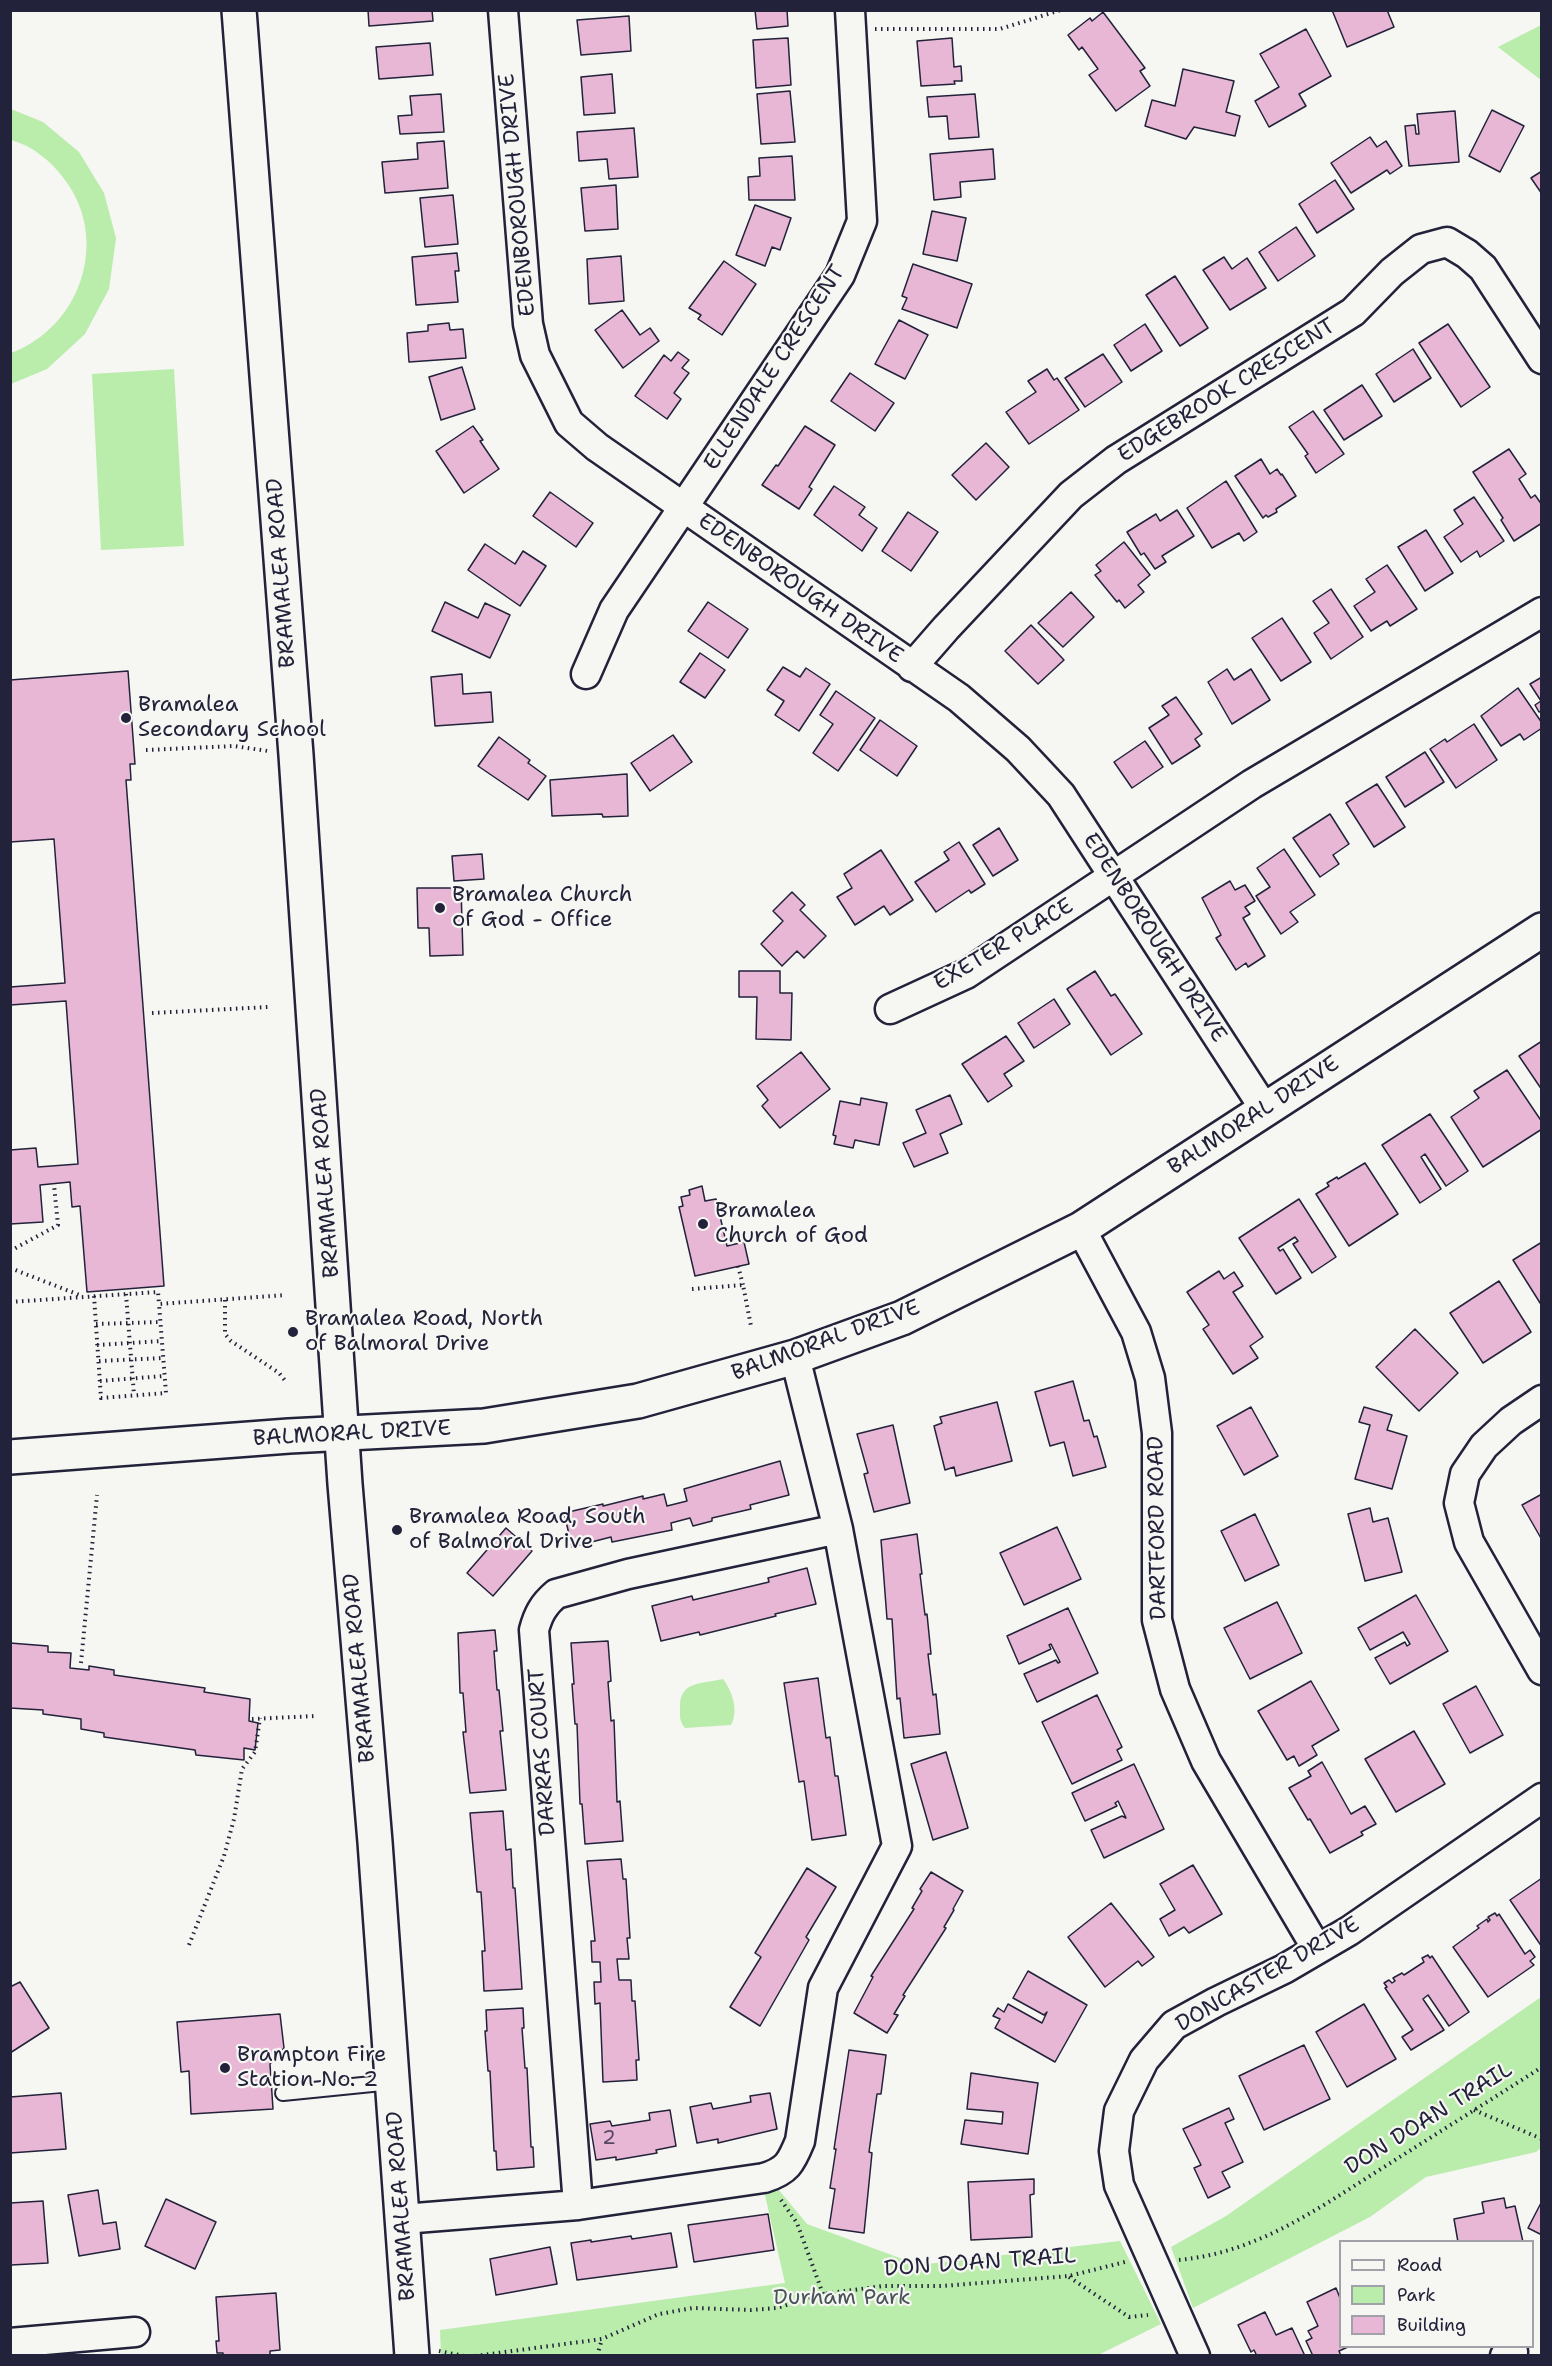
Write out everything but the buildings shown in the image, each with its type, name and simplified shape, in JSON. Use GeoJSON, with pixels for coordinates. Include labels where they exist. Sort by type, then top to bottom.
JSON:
{"type":"FeatureCollection","features":[{"type":"Feature","properties":{"kind":"main road","name":"BRAMALEA ROAD"},"geometry":{"type":"LineString","coordinates":[[238,10],[296,755],[342,1433],[412,2355]]}},
{"type":"Feature","properties":{"kind":"main road","name":"BALMORAL DRIVE"},"geometry":{"type":"LineString","coordinates":[[10,1458],[342,1433],[484,1426],[638,1401],[795,1357],[902,1318],[1081,1229],[1264,1108],[1542,930]]}},
{"type":"Feature","properties":{"kind":"street","name":"EDENBOROUGH DRIVE"},"geometry":{"type":"LineString","coordinates":[[503,10],[528,324],[535,355],[569,423],[597,447],[959,698],[1018,749],[1061,795],[1264,1108]]}},
{"type":"Feature","properties":{"kind":"street","name":"ELLENDALE CRESCENT"},"geometry":{"type":"LineString","coordinates":[[586,674],[614,610],[840,275],[862,221],[850,20]]}},
{"type":"Feature","properties":{"kind":"street","name":"EDGEBROOK CRESCENT"},"geometry":{"type":"LineString","coordinates":[[912,667],[1071,495],[1116,460],[1353,312],[1392,272],[1421,249],[1448,242],[1483,268],[1542,359]]}},
{"type":"Feature","properties":{"kind":"street"},"geometry":{"type":"LineString","coordinates":[[1114,876],[1252,784],[1542,612]]}},
{"type":"Feature","properties":{"kind":"street","name":"EXETER PLACE"},"geometry":{"type":"LineString","coordinates":[[890,1010],[966,974],[1114,876]]}},
{"type":"Feature","properties":{"kind":"street","name":"DARTFORD ROAD"},"geometry":{"type":"LineString","coordinates":[[1081,1229],[1136,1332],[1150,1378],[1157,1433],[1157,1620],[1175,1689],[1206,1761],[1317,1949]]}},
{"type":"Feature","properties":{"kind":"street"},"geometry":{"type":"LineString","coordinates":[[403,2219],[578,2205],[764,2178],[781,2173],[793,2159],[800,2141],[823,1988],[897,1846],[838,1529],[795,1357]]}},
{"type":"Feature","properties":{"kind":"street"},"geometry":{"type":"LineString","coordinates":[[1542,1400],[1511,1421],[1484,1446],[1465,1474],[1459,1503],[1469,1542],[1542,1670]]}},
{"type":"Feature","properties":{"kind":"street","name":"DARRAS COURT"},"geometry":{"type":"LineString","coordinates":[[578,2205],[534,1630],[539,1614],[546,1602],[556,1594],[628,1574],[838,1529]]}},
{"type":"Feature","properties":{"kind":"street","name":"DONCASTER DRIVE"},"geometry":{"type":"LineString","coordinates":[[1195,2355],[1119,2185],[1113,2151],[1119,2111],[1144,2060],[1174,2025],[1284,1969],[1349,1931],[1542,1798]]}},
{"type":"Feature","properties":{"kind":"street"},"geometry":{"type":"LineString","coordinates":[[10,2343],[135,2332]]}},
{"type":"Feature","properties":{"kind":"lane"},"geometry":{"type":"LineString","coordinates":[[283,2093],[392,2082]]}},
{"type":"Feature","properties":{"kind":"path"},"geometry":{"type":"LineString","coordinates":[[850,20],[1000,28],[1061,10]]}},
{"type":"Feature","properties":{"kind":"path"},"geometry":{"type":"LineString","coordinates":[[146,750],[234,746],[296,755]]}},
{"type":"Feature","properties":{"kind":"path"},"geometry":{"type":"LineString","coordinates":[[152,1013],[268,1007]]}},
{"type":"Feature","properties":{"kind":"path"},"geometry":{"type":"LineString","coordinates":[[10,1251],[58,1225],[54,1185]]}},
{"type":"Feature","properties":{"kind":"path"},"geometry":{"type":"LineString","coordinates":[[738,1266],[751,1326]]}},
{"type":"Feature","properties":{"kind":"path"},"geometry":{"type":"LineString","coordinates":[[10,1268],[84,1297]]}},
{"type":"Feature","properties":{"kind":"path"},"geometry":{"type":"LineString","coordinates":[[692,1289],[743,1286]]}},
{"type":"Feature","properties":{"kind":"path"},"geometry":{"type":"LineString","coordinates":[[10,1302],[94,1296],[158,1292],[166,1393],[101,1398],[94,1296]]}},
{"type":"Feature","properties":{"kind":"path"},"geometry":{"type":"LineString","coordinates":[[126,1294],[134,1395]]}},
{"type":"Feature","properties":{"kind":"path"},"geometry":{"type":"LineString","coordinates":[[159,1304],[286,1295]]}},
{"type":"Feature","properties":{"kind":"path"},"geometry":{"type":"LineString","coordinates":[[225,1300],[225,1334],[231,1341],[279,1373],[287,1383]]}},
{"type":"Feature","properties":{"kind":"path"},"geometry":{"type":"LineString","coordinates":[[96,1324],[160,1322]]}},
{"type":"Feature","properties":{"kind":"path"},"geometry":{"type":"LineString","coordinates":[[97,1345],[162,1341]]}},
{"type":"Feature","properties":{"kind":"path"},"geometry":{"type":"LineString","coordinates":[[99,1361],[163,1358]]}},
{"type":"Feature","properties":{"kind":"path"},"geometry":{"type":"LineString","coordinates":[[100,1381],[164,1376]]}},
{"type":"Feature","properties":{"kind":"path"},"geometry":{"type":"LineString","coordinates":[[81,1663],[97,1495]]}},
{"type":"Feature","properties":{"kind":"path"},"geometry":{"type":"LineString","coordinates":[[252,1719],[315,1716]]}},
{"type":"Feature","properties":{"kind":"path"},"geometry":{"type":"LineString","coordinates":[[189,1945],[224,1856],[234,1819],[242,1769],[255,1752],[260,1718]]}},
{"type":"Feature","properties":{"kind":"path","name":"DON DOAN TRAIL"},"geometry":{"type":"LineString","coordinates":[[1169,2261],[1207,2257],[1264,2239],[1326,2203],[1542,2067]]}},
{"type":"Feature","properties":{"kind":"path"},"geometry":{"type":"LineString","coordinates":[[1474,2110],[1542,2139]]}},
{"type":"Feature","properties":{"kind":"path"},"geometry":{"type":"LineString","coordinates":[[764,2178],[797,2223],[823,2294]]}},
{"type":"Feature","properties":{"kind":"path","name":"DON DOAN TRAIL"},"geometry":{"type":"LineString","coordinates":[[475,2355],[602,2339],[659,2314],[693,2308],[751,2310],[777,2308],[823,2294],[883,2286],[942,2286],[1069,2276],[1133,2260]]}},
{"type":"Feature","properties":{"kind":"path"},"geometry":{"type":"LineString","coordinates":[[1069,2276],[1129,2317],[1175,2312]]}},
{"type":"Feature","properties":{"kind":"path"},"geometry":{"type":"LineString","coordinates":[[597,2355],[602,2339]]}},
{"type":"Feature","properties":{"kind":"green space"},"geometry":{"type":"Polygon","coordinates":[[[1541,25],[1541,80],[1498,47],[1541,25]]]}},
{"type":"Feature","properties":{"kind":"green space"},"geometry":{"type":"Polygon","coordinates":[[[11,109],[43,122],[79,152],[104,193],[116,238],[109,289],[85,334],[47,369],[11,384],[11,353],[35,341],[55,323],[71,303],[81,279],[86,254],[85,229],[78,204],[65,180],[48,161],[27,146],[11,140],[11,109]]]}},
{"type":"Feature","properties":{"kind":"green space"},"geometry":{"type":"Polygon","coordinates":[[[174,369],[184,546],[101,550],[92,374],[174,369]]]}},
{"type":"Feature","properties":{"kind":"green space"},"geometry":{"type":"Polygon","coordinates":[[[723,1679],[733,1701],[734,1713],[731,1725],[685,1728],[680,1716],[681,1698],[684,1692],[700,1683],[723,1679]]]}},
{"type":"Feature","properties":{"kind":"green space"},"geometry":{"type":"Polygon","coordinates":[[[1541,1997],[1541,2148],[1536,2152],[1426,2177],[1370,2217],[1193,2308],[1171,2247],[1226,2216],[1541,1997]]]}},
{"type":"Feature","properties":{"kind":"green space","name":"Durham Park"},"geometry":{"type":"Polygon","coordinates":[[[778,2189],[807,2224],[919,2265],[1120,2241],[1161,2324],[1096,2356],[441,2355],[440,2330],[785,2283],[765,2195],[778,2189]]]}},
{"type":"Feature","properties":{"kind":"place","name":"Bramalea Secondary School"},"geometry":{"type":"Point","coordinates":[126,718]}},
{"type":"Feature","properties":{"kind":"place","name":"Bramalea Church of God - Office"},"geometry":{"type":"Point","coordinates":[440,908]}},
{"type":"Feature","properties":{"kind":"place","name":"Bramalea Church of God"},"geometry":{"type":"Point","coordinates":[703,1224]}},
{"type":"Feature","properties":{"kind":"place","name":"Bramalea Road, North of Balmoral Drive"},"geometry":{"type":"Point","coordinates":[293,1332]}},
{"type":"Feature","properties":{"kind":"place","name":"Bramalea Road, South of Balmoral Drive"},"geometry":{"type":"Point","coordinates":[397,1530]}},
{"type":"Feature","properties":{"kind":"place","name":"Brampton Fire Station No. 2"},"geometry":{"type":"Point","coordinates":[225,2068]}}]}
